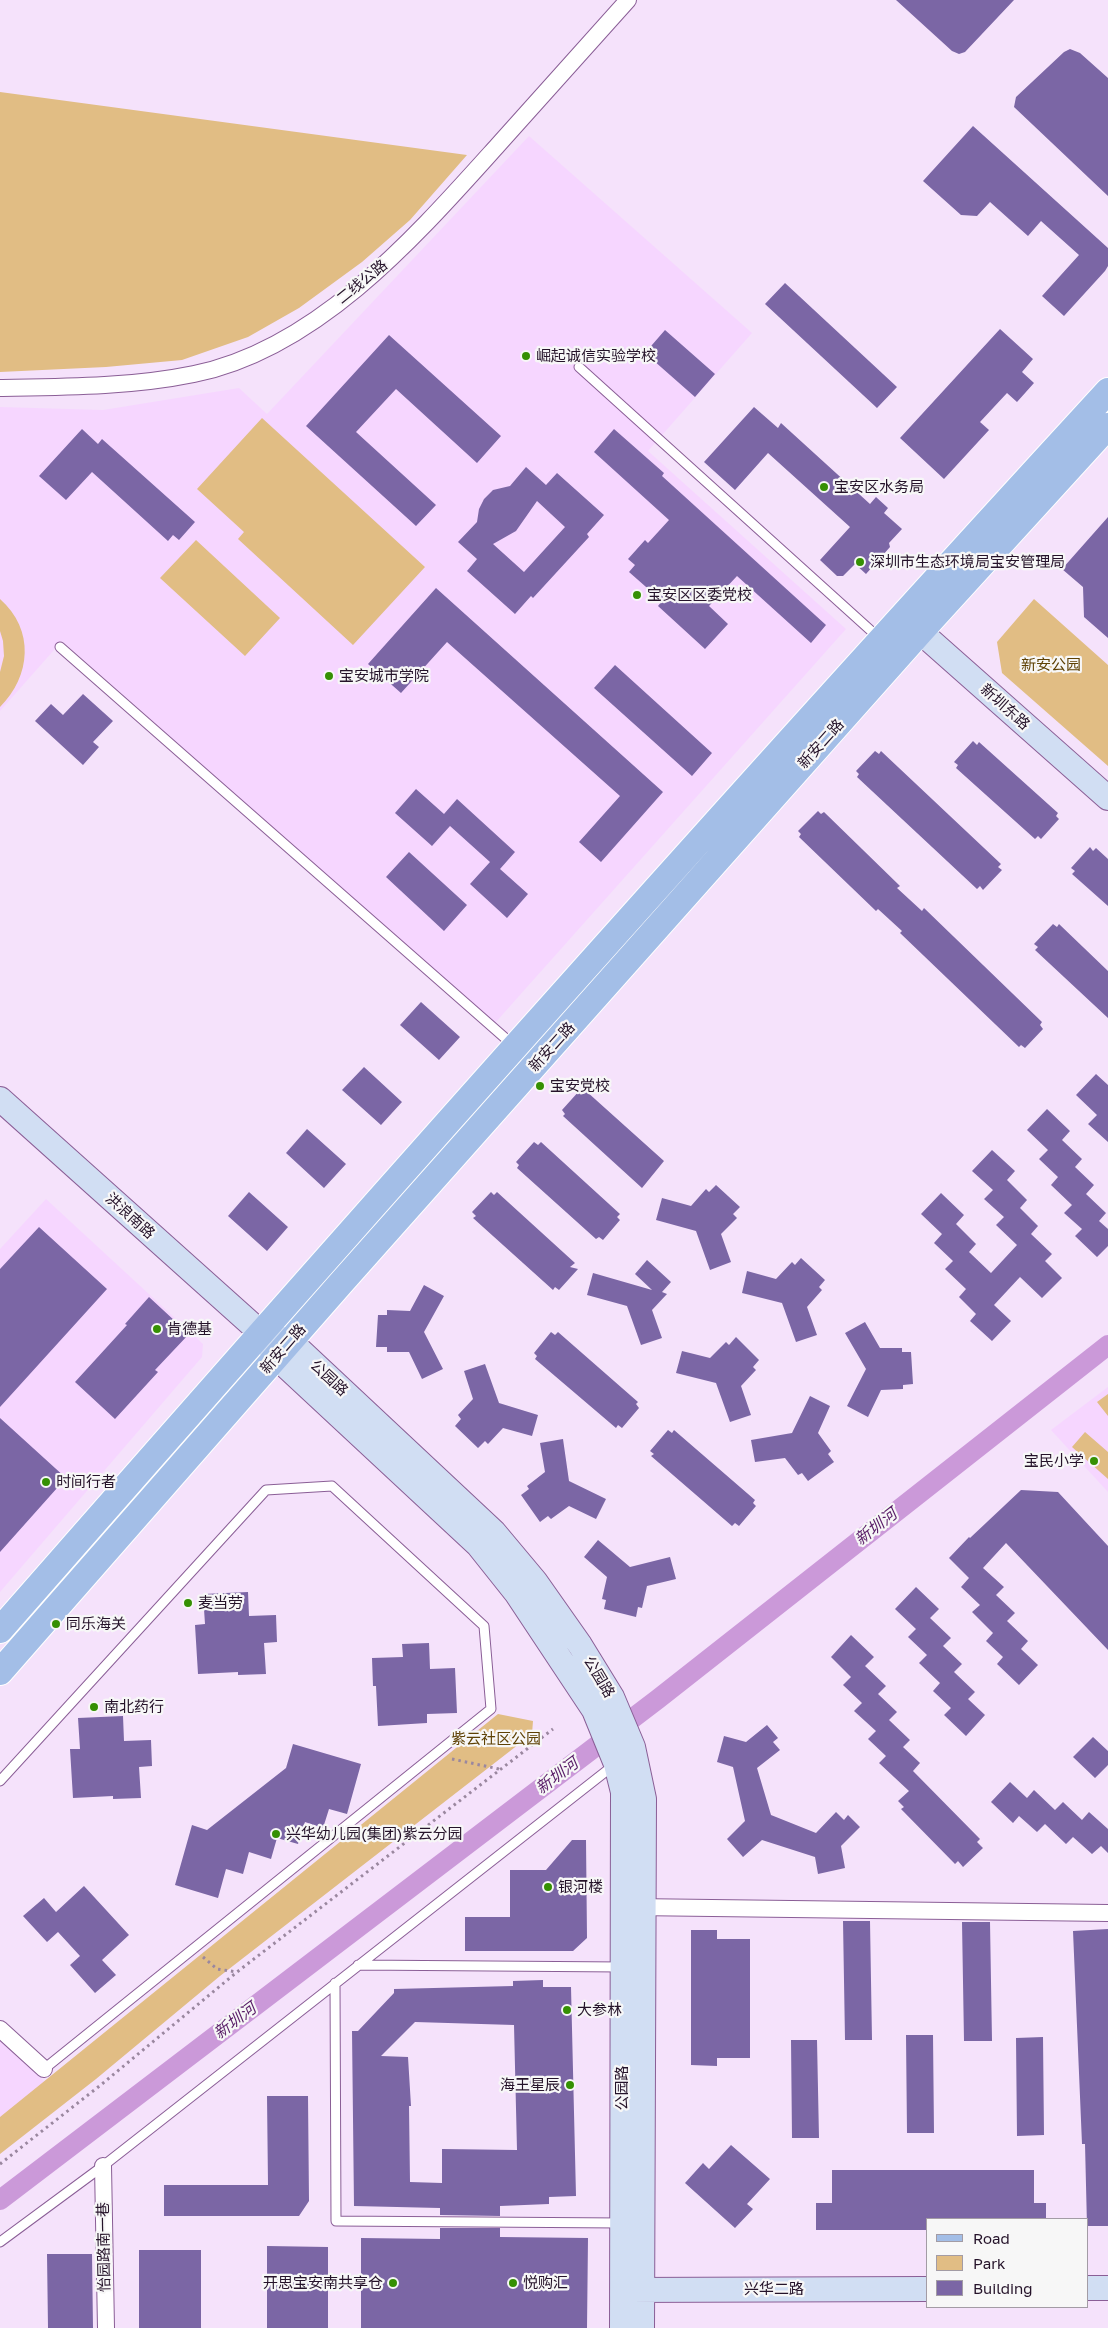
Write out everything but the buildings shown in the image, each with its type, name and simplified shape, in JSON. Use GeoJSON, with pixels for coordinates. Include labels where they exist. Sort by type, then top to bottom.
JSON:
{"type":"FeatureCollection","features":[{"type":"Feature","properties":{"kind":"main road","name":"新安二路"},"geometry":{"type":"LineString","coordinates":[[0,1672],[283,1349],[911,624],[1108,391]]}},
{"type":"Feature","properties":{"kind":"main road","name":"新安二路"},"geometry":{"type":"LineString","coordinates":[[0,1630],[260,1332],[881,639],[911,624],[1104,432]]}},
{"type":"Feature","properties":{"kind":"main road","name":"新圳东路"},"geometry":{"type":"LineString","coordinates":[[911,624],[1108,798]]}},
{"type":"Feature","properties":{"kind":"main road","name":"洪浪南路"},"geometry":{"type":"LineString","coordinates":[[0,1099],[260,1332]]}},
{"type":"Feature","properties":{"kind":"main road","name":"公园路"},"geometry":{"type":"LineString","coordinates":[[260,1332],[283,1349],[478,1545],[603,1704],[634,1747],[644,1799],[633,1907],[622,1967],[621,2223],[632,2290],[642,2328]]}},
{"type":"Feature","properties":{"kind":"main road","name":"公园路"},"geometry":{"type":"LineString","coordinates":[[603,1704],[623,1792],[633,1907],[632,2290],[622,2328]]}},
{"type":"Feature","properties":{"kind":"main road"},"geometry":{"type":"LineString","coordinates":[[1088,2288],[1108,2288]]}},
{"type":"Feature","properties":{"kind":"main road","name":"兴华二路"},"geometry":{"type":"LineString","coordinates":[[632,2290],[926,2289]]}},
{"type":"Feature","properties":{"kind":"street","name":"二线公路"},"geometry":{"type":"LineString","coordinates":[[0,388],[118,384],[195,374],[240,360],[269,347],[302,327],[344,298],[386,264],[428,224],[628,0]]}},
{"type":"Feature","properties":{"kind":"street"},"geometry":{"type":"LineString","coordinates":[[633,1907],[1108,1913]]}},
{"type":"Feature","properties":{"kind":"street"},"geometry":{"type":"LineString","coordinates":[[0,2029],[44,2069]]}},
{"type":"Feature","properties":{"kind":"street","name":"怡园路南一巷"},"geometry":{"type":"LineString","coordinates":[[103,2166],[106,2328]]}},
{"type":"Feature","properties":{"kind":"lane"},"geometry":{"type":"LineString","coordinates":[[579,367],[881,639]]}},
{"type":"Feature","properties":{"kind":"lane"},"geometry":{"type":"LineString","coordinates":[[60,647],[515,1047]]}},
{"type":"Feature","properties":{"kind":"lane"},"geometry":{"type":"LineString","coordinates":[[0,1781],[266,1490],[332,1486],[484,1626],[491,1709],[44,2069]]}},
{"type":"Feature","properties":{"kind":"lane"},"geometry":{"type":"LineString","coordinates":[[0,2242],[103,2166],[616,1764]]}},
{"type":"Feature","properties":{"kind":"lane"},"geometry":{"type":"LineString","coordinates":[[358,1965],[622,1967]]}},
{"type":"Feature","properties":{"kind":"lane"},"geometry":{"type":"LineString","coordinates":[[335,1983],[336,2221],[621,2223]]}},
{"type":"Feature","properties":{"kind":"path"},"geometry":{"type":"LineString","coordinates":[[0,2164],[102,2084],[238,1972],[553,1729]]}},
{"type":"Feature","properties":{"kind":"path"},"geometry":{"type":"LineString","coordinates":[[434,1755],[500,1770]]}},
{"type":"Feature","properties":{"kind":"path"},"geometry":{"type":"LineString","coordinates":[[194,1948],[217,1969],[238,1972]]}},
{"type":"Feature","properties":{"kind":"shaded area"},"geometry":{"type":"Polygon","coordinates":[[[529,136],[752,333],[648,451],[846,629],[495,1023],[62,641],[0,711],[0,407],[103,410],[239,388],[267,414],[529,136]]]}},
{"type":"Feature","properties":{"kind":"shaded area"},"geometry":{"type":"Polygon","coordinates":[[[46,1199],[203,1344],[202,1357],[0,1592],[0,1249],[46,1199]]]}},
{"type":"Feature","properties":{"kind":"shaded area","name":"宝民小学"},"geometry":{"type":"Polygon","coordinates":[[[1108,1387],[1108,1492],[1051,1430],[1108,1387]]]}},
{"type":"Feature","properties":{"kind":"shaded area"},"geometry":{"type":"Polygon","coordinates":[[[0,2041],[56,2092],[0,2137],[0,2041]]]}},
{"type":"Feature","properties":{"kind":"green space"},"geometry":{"type":"Polygon","coordinates":[[[0,92],[467,155],[410,220],[362,262],[299,308],[248,337],[182,360],[106,367],[0,372],[0,92]]]}},
{"type":"Feature","properties":{"kind":"green space"},"geometry":{"type":"Polygon","coordinates":[[[262,418],[425,567],[353,645],[238,539],[244,532],[197,489],[262,418]]]}},
{"type":"Feature","properties":{"kind":"green space"},"geometry":{"type":"Polygon","coordinates":[[[196,540],[280,618],[245,656],[160,578],[196,540]]]}},
{"type":"Feature","properties":{"kind":"green space"},"geometry":{"type":"Polygon","coordinates":[[[0,599],[11,611],[19,625],[24,639],[25,653],[18,681],[0,707],[0,672],[4,656],[0,631],[0,599]]]}},
{"type":"Feature","properties":{"kind":"green space","name":"新安公园"},"geometry":{"type":"Polygon","coordinates":[[[1034,599],[1108,665],[1108,766],[1002,673],[997,642],[1034,599]]]}},
{"type":"Feature","properties":{"kind":"green space"},"geometry":{"type":"Polygon","coordinates":[[[1108,1394],[1108,1416],[1097,1402],[1108,1394]]]}},
{"type":"Feature","properties":{"kind":"green space"},"geometry":{"type":"Polygon","coordinates":[[[1085,1432],[1108,1452],[1108,1479],[1072,1447],[1085,1432]]]}},
{"type":"Feature","properties":{"kind":"green space","name":"紫云社区公园"},"geometry":{"type":"Polygon","coordinates":[[[498,1714],[533,1721],[532,1734],[220,1976],[96,2079],[0,2154],[0,2117],[498,1714]]]}},
{"type":"Feature","properties":{"kind":"waterway","name":"新圳河"},"geometry":{"type":"LineString","coordinates":[[0,2200],[658,1699],[1108,1345]]}},
{"type":"Feature","properties":{"kind":"place","name":"崛起诚信实验学校"},"geometry":{"type":"Point","coordinates":[526,356]}},
{"type":"Feature","properties":{"kind":"place","name":"宝安区水务局"},"geometry":{"type":"Point","coordinates":[824,487]}},
{"type":"Feature","properties":{"kind":"place","name":"深圳市生态环境局宝安管理局"},"geometry":{"type":"Point","coordinates":[860,562]}},
{"type":"Feature","properties":{"kind":"place","name":"宝安区区委党校"},"geometry":{"type":"Point","coordinates":[637,595]}},
{"type":"Feature","properties":{"kind":"place","name":"宝安城市学院"},"geometry":{"type":"Point","coordinates":[329,676]}},
{"type":"Feature","properties":{"kind":"place","name":"宝安党校"},"geometry":{"type":"Point","coordinates":[540,1086]}},
{"type":"Feature","properties":{"kind":"place","name":"肯德基"},"geometry":{"type":"Point","coordinates":[157,1329]}},
{"type":"Feature","properties":{"kind":"place","name":"宝民小学"},"geometry":{"type":"Point","coordinates":[1094,1461]}},
{"type":"Feature","properties":{"kind":"place","name":"时间行者"},"geometry":{"type":"Point","coordinates":[46,1482]}},
{"type":"Feature","properties":{"kind":"place","name":"麦当劳"},"geometry":{"type":"Point","coordinates":[188,1603]}},
{"type":"Feature","properties":{"kind":"place","name":"同乐海关"},"geometry":{"type":"Point","coordinates":[56,1624]}},
{"type":"Feature","properties":{"kind":"place","name":"南北药行"},"geometry":{"type":"Point","coordinates":[94,1707]}},
{"type":"Feature","properties":{"kind":"place","name":"兴华幼儿园(集团)紫云分园"},"geometry":{"type":"Point","coordinates":[276,1834]}},
{"type":"Feature","properties":{"kind":"place","name":"银河楼"},"geometry":{"type":"Point","coordinates":[548,1887]}},
{"type":"Feature","properties":{"kind":"place","name":"大参林"},"geometry":{"type":"Point","coordinates":[567,2010]}},
{"type":"Feature","properties":{"kind":"place","name":"海王星辰"},"geometry":{"type":"Point","coordinates":[570,2085]}},
{"type":"Feature","properties":{"kind":"place","name":"开思宝安南共享仓"},"geometry":{"type":"Point","coordinates":[393,2283]}},
{"type":"Feature","properties":{"kind":"place","name":"悦购汇"},"geometry":{"type":"Point","coordinates":[513,2283]}}]}
